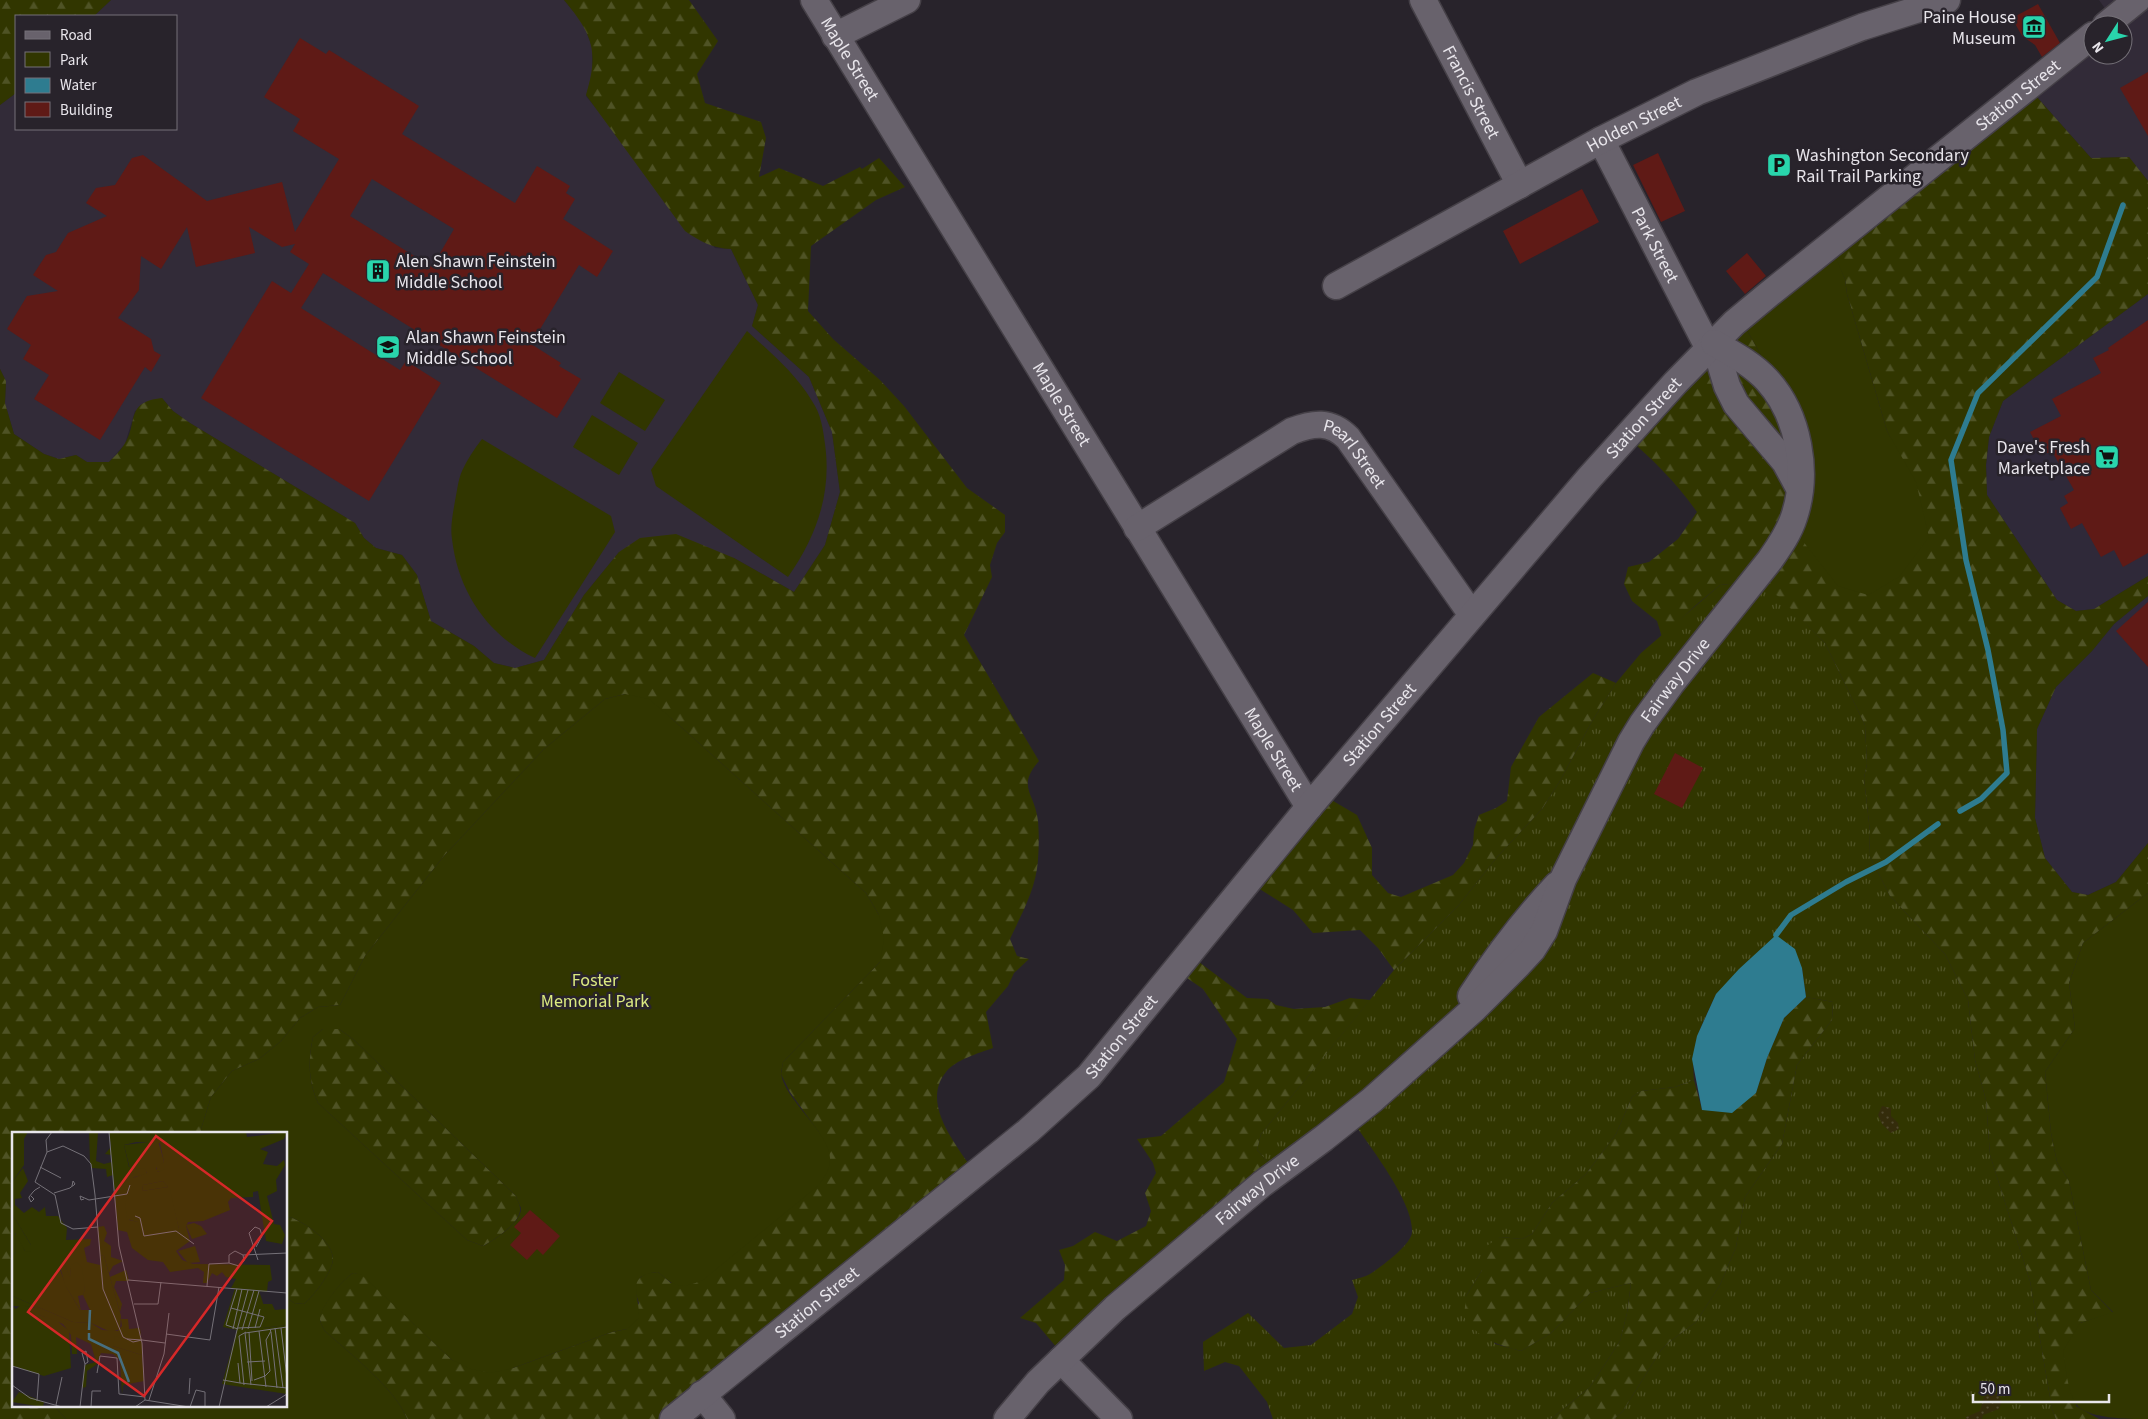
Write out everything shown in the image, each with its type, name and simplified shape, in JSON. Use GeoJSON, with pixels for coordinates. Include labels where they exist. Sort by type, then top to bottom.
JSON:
{"type":"FeatureCollection","features":[{"type":"Feature","properties":{"kind":"street","name":"Maple Street"},"geometry":{"type":"LineString","coordinates":[[814,0],[1309,808]]}},
{"type":"Feature","properties":{"kind":"street"},"geometry":{"type":"LineString","coordinates":[[835,36],[907,0]]}},
{"type":"Feature","properties":{"kind":"street","name":"Francis Street"},"geometry":{"type":"LineString","coordinates":[[1423,0],[1520,185]]}},
{"type":"Feature","properties":{"kind":"street","name":"Holden Street"},"geometry":{"type":"LineString","coordinates":[[1336,286],[1601,140],[1697,92],[1862,27],[1947,0]]}},
{"type":"Feature","properties":{"kind":"street"},"geometry":{"type":"LineString","coordinates":[[2118,15],[2137,0]]}},
{"type":"Feature","properties":{"kind":"street","name":"Station Street"},"geometry":{"type":"LineString","coordinates":[[673,1419],[1028,1132],[1089,1076],[1309,808],[1472,615],[1590,477],[1676,382],[1734,323],[1776,288],[2083,43]]}},
{"type":"Feature","properties":{"kind":"street","name":"Park Street"},"geometry":{"type":"LineString","coordinates":[[1601,140],[1711,346]]}},
{"type":"Feature","properties":{"kind":"street"},"geometry":{"type":"LineString","coordinates":[[1711,346],[1736,404],[1785,462],[1800,489]]}},
{"type":"Feature","properties":{"kind":"street","name":"Fairway Drive"},"geometry":{"type":"LineString","coordinates":[[1007,1419],[1038,1382],[1115,1308],[1262,1184],[1372,1100],[1456,1024],[1467,1001],[1500,952],[1525,919],[1563,879],[1631,742],[1656,703],[1781,544],[1794,517],[1800,489],[1801,472],[1791,422],[1784,405],[1768,381],[1756,369],[1711,346]]}},
{"type":"Feature","properties":{"kind":"street","name":"Pearl Street"},"geometry":{"type":"LineString","coordinates":[[1137,528],[1292,431],[1314,424],[1326,424],[1341,431],[1348,438],[1472,615]]}},
{"type":"Feature","properties":{"kind":"street"},"geometry":{"type":"LineString","coordinates":[[1061,1360],[1119,1419]]}},
{"type":"Feature","properties":{"kind":"street"},"geometry":{"type":"LineString","coordinates":[[702,1394],[722,1419]]}},
{"type":"Feature","properties":{"kind":"shaded area","name":"Alan Shawn Feinstein Middle School"},"geometry":{"type":"Polygon","coordinates":[[[111,0],[564,0],[583,23],[592,47],[592,75],[586,96],[715,248],[731,249],[758,305],[752,326],[809,377],[832,432],[840,492],[825,545],[794,592],[734,558],[619,552],[584,595],[544,660],[515,668],[494,663],[474,646],[431,621],[417,575],[402,555],[376,548],[364,538],[355,523],[190,423],[173,411],[162,398],[135,411],[125,444],[109,462],[87,462],[76,455],[59,459],[44,454],[14,434],[5,403],[6,381],[0,369],[0,105],[15,94],[15,130],[178,130],[178,15],[95,15],[111,0]]]}},
{"type":"Feature","properties":{"kind":"shaded area"},"geometry":{"type":"Polygon","coordinates":[[[2099,0],[2148,0],[2148,181],[2129,157],[2091,158],[2028,87],[2083,44],[2083,65],[2133,65],[2133,15],[2110,15],[2099,0]]]}},
{"type":"Feature","properties":{"kind":"shaded area"},"geometry":{"type":"Polygon","coordinates":[[[2148,294],[2148,576],[2094,609],[2076,611],[2057,600],[1987,495],[1986,465],[1989,437],[2003,401],[2148,294]]]}},
{"type":"Feature","properties":{"kind":"shaded area"},"geometry":{"type":"Polygon","coordinates":[[[2148,596],[2148,843],[2116,882],[2088,895],[2072,892],[2045,858],[2035,818],[2037,729],[2056,687],[2092,651],[2114,624],[2148,596]]]}},
{"type":"Feature","properties":{"kind":"green space"},"geometry":{"type":"Polygon","coordinates":[[[0,0],[111,0],[95,15],[15,15],[15,94],[0,105],[0,0]]]}},
{"type":"Feature","properties":{"kind":"green space"},"geometry":{"type":"Polygon","coordinates":[[[564,0],[689,0],[718,41],[697,74],[705,103],[761,122],[766,138],[759,177],[779,168],[823,186],[860,167],[862,169],[879,158],[905,187],[876,200],[811,246],[808,311],[833,339],[880,380],[904,406],[967,488],[1005,515],[1005,532],[997,543],[990,565],[992,577],[964,635],[1039,761],[1032,770],[1028,784],[1036,811],[1039,835],[1037,871],[1024,910],[1010,939],[1017,956],[1029,959],[1014,973],[1008,986],[986,1012],[993,1048],[955,1064],[946,1072],[939,1084],[937,1097],[939,1111],[944,1124],[974,1172],[674,1419],[407,1419],[402,1408],[383,1384],[325,1331],[320,1320],[323,1308],[338,1287],[353,1273],[362,1274],[452,1360],[513,1368],[612,1332],[627,1329],[639,1303],[635,1291],[636,1281],[646,1273],[658,1272],[671,1283],[820,1134],[790,1092],[781,1074],[783,1062],[880,962],[879,915],[866,893],[671,718],[625,694],[605,699],[544,749],[443,857],[365,956],[340,1005],[318,1007],[300,1018],[281,1041],[259,1059],[232,1071],[211,1097],[202,1132],[12,1132],[12,1406],[54,1406],[66,1419],[0,1419],[0,369],[6,381],[5,403],[14,434],[44,454],[59,459],[76,455],[87,462],[109,462],[128,437],[137,409],[150,400],[162,398],[173,411],[190,423],[355,523],[364,538],[376,548],[402,555],[417,575],[431,621],[474,646],[494,663],[515,668],[544,660],[584,595],[619,552],[640,538],[676,534],[734,558],[794,592],[825,545],[840,492],[832,432],[809,377],[752,326],[758,305],[731,249],[707,244],[685,231],[586,95],[592,67],[591,44],[582,23],[564,0]]]}},
{"type":"Feature","properties":{"kind":"green space"},"geometry":{"type":"Polygon","coordinates":[[[2028,87],[2091,158],[2129,157],[2148,181],[2148,294],[2003,401],[1989,437],[1986,465],[1987,495],[2057,600],[2076,611],[2094,609],[2148,576],[2148,596],[2114,624],[2092,651],[2056,687],[2037,729],[2035,818],[2045,858],[2072,892],[2088,895],[2116,882],[2148,843],[2148,893],[2083,943],[2069,983],[2075,1028],[2045,1072],[2051,1133],[2057,1162],[2069,1181],[2091,1290],[2113,1313],[2080,1323],[2076,1406],[2099,1419],[2056,1419],[2052,1409],[2030,1281],[1990,1155],[1986,1100],[1975,1060],[1968,1000],[1945,954],[1890,896],[1869,855],[1870,832],[1864,778],[1867,764],[1865,725],[1825,643],[1778,596],[1749,582],[1720,585],[1662,637],[1657,621],[1632,601],[1624,584],[1628,567],[1649,562],[1678,539],[1697,512],[1664,472],[1626,436],[1741,319],[1798,423],[1895,447],[1887,431],[1847,294],[1845,279],[1835,258],[1801,267],[2028,87]]]}},
{"type":"Feature","properties":{"kind":"green space"},"geometry":{"type":"Polygon","coordinates":[[[1836,258],[1845,279],[1847,294],[1887,431],[1916,482],[1929,537],[1899,577],[1868,595],[1838,586],[1791,526],[1798,423],[1741,319],[1801,267],[1836,258]]]}},
{"type":"Feature","properties":{"kind":"green space"},"geometry":{"type":"Polygon","coordinates":[[[747,331],[782,364],[806,391],[818,411],[825,444],[826,480],[820,514],[807,546],[788,577],[656,486],[651,470],[747,331]]]}},
{"type":"Feature","properties":{"kind":"green space"},"geometry":{"type":"Polygon","coordinates":[[[619,372],[665,400],[645,431],[600,403],[619,372]]]}},
{"type":"Feature","properties":{"kind":"green space"},"geometry":{"type":"Polygon","coordinates":[[[592,415],[638,443],[619,475],[573,447],[592,415]]]}},
{"type":"Feature","properties":{"kind":"green space"},"geometry":{"type":"Polygon","coordinates":[[[482,439],[611,516],[615,532],[535,658],[503,637],[489,624],[468,593],[455,558],[451,534],[453,510],[459,482],[466,463],[482,439]]]}},
{"type":"Feature","properties":{"kind":"green space"},"geometry":{"type":"Polygon","coordinates":[[[1749,582],[1778,595],[1825,643],[1865,725],[1867,764],[1864,778],[1870,832],[1869,855],[1890,896],[1945,954],[1968,1000],[1975,1060],[1986,1100],[1990,1155],[2030,1281],[2052,1409],[2056,1419],[1614,1419],[1623,1411],[1661,1350],[1696,1322],[1720,1285],[1736,1247],[1745,1197],[1782,1144],[1797,1065],[1832,1020],[1833,1002],[1806,997],[1802,968],[1716,994],[1701,1026],[1695,1045],[1694,1080],[1675,1087],[1641,1091],[1632,1097],[1616,1134],[1586,1174],[1552,1203],[1532,1234],[1522,1239],[1500,1237],[1482,1255],[1482,1270],[1466,1296],[1495,1344],[1521,1351],[1551,1333],[1590,1293],[1631,1283],[1627,1313],[1620,1341],[1590,1387],[1551,1419],[1273,1419],[1267,1402],[1239,1366],[1225,1362],[1204,1371],[1203,1342],[1248,1313],[1284,1348],[1311,1345],[1352,1314],[1358,1297],[1352,1280],[1370,1274],[1388,1261],[1407,1243],[1412,1232],[1411,1220],[1406,1205],[1398,1190],[1351,1119],[1277,1172],[1257,1150],[1261,1134],[1394,970],[1458,906],[1498,856],[1542,809],[1616,683],[1641,653],[1720,585],[1749,582]]]}},
{"type":"Feature","properties":{"kind":"green space"},"geometry":{"type":"Polygon","coordinates":[[[1593,673],[1616,683],[1542,809],[1498,856],[1458,906],[1394,970],[1378,948],[1360,930],[1313,933],[1293,910],[1250,883],[1323,795],[1357,815],[1372,848],[1372,875],[1388,893],[1401,897],[1453,875],[1464,863],[1473,845],[1474,830],[1479,815],[1507,801],[1511,767],[1539,717],[1593,673]]]}},
{"type":"Feature","properties":{"kind":"green space","name":"Foster Memorial Park"},"geometry":{"type":"Polygon","coordinates":[[[625,694],[649,699],[866,893],[879,915],[884,939],[880,962],[783,1062],[781,1073],[790,1094],[824,1139],[829,1150],[829,1167],[819,1185],[703,1280],[684,1286],[674,1284],[658,1272],[641,1277],[637,1282],[636,1288],[639,1318],[627,1329],[612,1332],[513,1368],[491,1373],[471,1369],[452,1360],[362,1275],[353,1273],[327,1301],[321,1315],[321,1323],[325,1331],[383,1384],[402,1408],[407,1419],[66,1419],[54,1406],[288,1406],[288,1298],[294,1303],[304,1304],[308,1301],[330,1270],[333,1259],[332,1252],[317,1233],[303,1223],[290,1217],[288,1218],[288,1132],[202,1132],[211,1097],[232,1071],[259,1059],[281,1041],[300,1018],[318,1007],[340,1005],[365,956],[443,857],[544,749],[605,699],[625,694]],[[323,1029],[313,1037],[310,1070],[312,1086],[318,1103],[467,1240],[483,1246],[494,1240],[512,1225],[520,1213],[521,1208],[516,1196],[353,1039],[339,1029],[323,1029]]]}},
{"type":"Feature","properties":{"kind":"green space"},"geometry":{"type":"Polygon","coordinates":[[[2148,893],[2148,1419],[2130,1419],[2098,1415],[2081,1409],[2073,1398],[2069,1385],[2063,1351],[2080,1323],[2113,1312],[2091,1290],[2069,1181],[2057,1162],[2051,1133],[2045,1072],[2075,1028],[2069,983],[2083,943],[2148,893]]]}},
{"type":"Feature","properties":{"kind":"green space"},"geometry":{"type":"Polygon","coordinates":[[[1191,956],[1247,998],[1268,999],[1276,1005],[1294,1009],[1325,1007],[1350,998],[1370,1000],[1261,1134],[1257,1150],[1277,1172],[1063,1355],[1036,1323],[1020,1318],[1064,1280],[1065,1265],[1059,1250],[1073,1246],[1095,1232],[1117,1241],[1146,1226],[1151,1211],[1145,1193],[1156,1173],[1153,1163],[1137,1139],[1161,1136],[1224,1082],[1237,1039],[1203,989],[1174,969],[1191,956]]]}},
{"type":"Feature","properties":{"kind":"green space"},"geometry":{"type":"Polygon","coordinates":[[[1806,997],[1833,1002],[1832,1020],[1797,1065],[1782,1144],[1745,1197],[1736,1247],[1720,1285],[1696,1322],[1661,1350],[1623,1411],[1614,1419],[1551,1419],[1590,1387],[1620,1341],[1627,1313],[1631,1283],[1590,1293],[1551,1333],[1521,1351],[1489,1340],[1475,1330],[1464,1317],[1466,1296],[1482,1270],[1482,1255],[1485,1247],[1500,1237],[1522,1239],[1532,1234],[1552,1203],[1586,1174],[1616,1134],[1632,1097],[1641,1091],[1675,1087],[1694,1080],[1702,1110],[1756,1093],[1767,1058],[1784,1018],[1806,997]]]}},
{"type":"Feature","properties":{"kind":"green space"},"geometry":{"type":"Polygon","coordinates":[[[323,1029],[339,1029],[353,1039],[516,1196],[520,1206],[517,1219],[512,1225],[494,1240],[483,1246],[467,1240],[318,1103],[312,1086],[310,1054],[313,1037],[323,1029]]]}},
{"type":"Feature","properties":{"kind":"green space"},"geometry":{"type":"Polygon","coordinates":[[[290,1217],[303,1223],[317,1233],[332,1252],[333,1259],[330,1270],[322,1283],[304,1304],[294,1303],[288,1298],[288,1218],[290,1217]]]}},
{"type":"Feature","properties":{"kind":"sand"},"geometry":{"type":"Polygon","coordinates":[[[1882,1106],[1891,1108],[1891,1116],[1898,1123],[1899,1129],[1891,1133],[1882,1124],[1878,1115],[1882,1106]]]}},
{"type":"Feature","properties":{"kind":"sand"},"geometry":{"type":"Polygon","coordinates":[[[1990,1394],[1997,1394],[2002,1401],[1999,1409],[1983,1415],[1982,1419],[1966,1419],[1966,1417],[1980,1411],[1984,1397],[1990,1394]]]}},
{"type":"Feature","properties":{"kind":"water"},"geometry":{"type":"Polygon","coordinates":[[[1776,935],[1795,949],[1802,968],[1806,997],[1784,1018],[1767,1058],[1756,1093],[1732,1113],[1702,1110],[1692,1059],[1697,1036],[1716,994],[1739,969],[1776,935]]]}},
{"type":"Feature","properties":{"kind":"building","name":"Paine House Museum"},"geometry":{"type":"Polygon","coordinates":[[[2038,4],[2060,43],[2042,57],[2035,45],[2022,36],[2012,18],[2038,4]]]}},
{"type":"Feature","properties":{"kind":"building","name":"Alen Shawn Feinstein Middle School"},"geometry":{"type":"Polygon","coordinates":[[[300,38],[326,54],[329,50],[419,106],[402,134],[515,203],[537,166],[570,186],[566,193],[575,199],[563,219],[613,251],[597,277],[579,265],[531,344],[561,363],[559,366],[581,379],[557,418],[323,273],[301,308],[400,370],[406,361],[441,383],[369,501],[201,398],[272,281],[291,293],[309,264],[290,252],[295,244],[282,247],[249,227],[255,253],[196,267],[187,227],[161,269],[141,256],[139,290],[118,318],[151,339],[154,351],[161,355],[151,372],[145,367],[100,440],[34,399],[49,375],[23,359],[31,345],[7,329],[27,296],[58,291],[33,275],[46,255],[56,252],[68,233],[107,216],[86,203],[96,188],[115,185],[132,158],[143,155],[207,201],[282,182],[295,232],[339,159],[293,131],[300,119],[264,97],[300,38]],[[372,179],[350,216],[432,267],[454,229],[372,179]]]}},
{"type":"Feature","properties":{"kind":"building"},"geometry":{"type":"Polygon","coordinates":[[[2148,72],[2148,136],[2120,88],[2148,72]]]}},
{"type":"Feature","properties":{"kind":"building"},"geometry":{"type":"Polygon","coordinates":[[[1658,153],[1685,211],[1661,222],[1633,165],[1658,153]]]}},
{"type":"Feature","properties":{"kind":"building"},"geometry":{"type":"Polygon","coordinates":[[[1582,189],[1599,222],[1520,264],[1503,231],[1582,189]]]}},
{"type":"Feature","properties":{"kind":"building"},"geometry":{"type":"Polygon","coordinates":[[[1747,253],[1766,276],[1745,294],[1726,271],[1747,253]]]}},
{"type":"Feature","properties":{"kind":"building","name":"Dave's Fresh Marketplace"},"geometry":{"type":"Polygon","coordinates":[[[2148,320],[2148,553],[2123,567],[2114,550],[2101,557],[2082,523],[2071,529],[2060,508],[2068,503],[2064,496],[2074,490],[2053,453],[2041,453],[2030,432],[2061,416],[2052,399],[2101,373],[2093,358],[2109,350],[2108,348],[2148,320]]]}},
{"type":"Feature","properties":{"kind":"building"},"geometry":{"type":"Polygon","coordinates":[[[2148,602],[2148,667],[2116,631],[2148,602]]]}},
{"type":"Feature","properties":{"kind":"building"},"geometry":{"type":"Polygon","coordinates":[[[1675,753],[1703,768],[1682,808],[1654,794],[1675,753]]]}},
{"type":"Feature","properties":{"kind":"building"},"geometry":{"type":"Polygon","coordinates":[[[530,1210],[560,1236],[543,1255],[537,1249],[527,1260],[510,1245],[521,1233],[514,1227],[530,1210]]]}},
{"type":"Feature","properties":{"kind":"waterway"},"geometry":{"type":"LineString","coordinates":[[1960,811],[1981,799],[2007,773],[2003,730],[1988,650],[1966,560],[1951,460],[1978,393],[2097,277],[2123,205]]}},
{"type":"Feature","properties":{"kind":"waterway"},"geometry":{"type":"LineString","coordinates":[[1776,935],[1791,915],[1846,882],[1886,862],[1938,824]]}},
{"type":"Feature","properties":{"kind":"place","name":"Paine House Museum"},"geometry":{"type":"Point","coordinates":[2034,27]}},
{"type":"Feature","properties":{"kind":"place","name":"Washington Secondary Rail Trail Parking"},"geometry":{"type":"Point","coordinates":[1779,165]}},
{"type":"Feature","properties":{"kind":"place","name":"Alen Shawn Feinstein Middle School"},"geometry":{"type":"Point","coordinates":[378,271]}},
{"type":"Feature","properties":{"kind":"place","name":"Alan Shawn Feinstein Middle School"},"geometry":{"type":"Point","coordinates":[388,347]}},
{"type":"Feature","properties":{"kind":"place","name":"Dave's Fresh Marketplace"},"geometry":{"type":"Point","coordinates":[2107,457]}}]}
